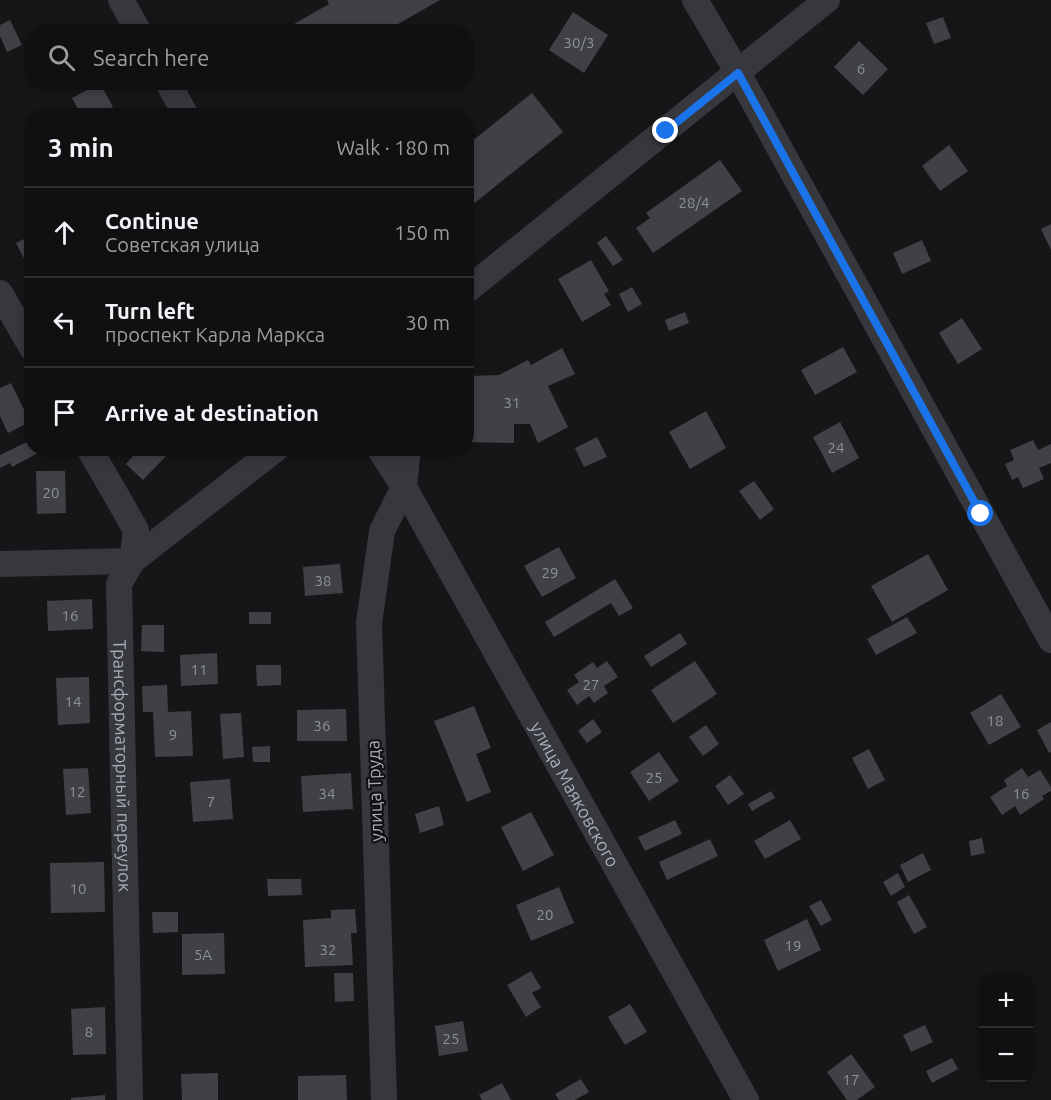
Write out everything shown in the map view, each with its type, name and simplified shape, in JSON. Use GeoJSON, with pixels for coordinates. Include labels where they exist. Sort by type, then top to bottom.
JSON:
{"type":"FeatureCollection","features":[{"type":"Feature","properties":{"kind":"street"},"geometry":{"type":"LineString","coordinates":[[121,0],[134,24]]}},
{"type":"Feature","properties":{"kind":"street"},"geometry":{"type":"LineString","coordinates":[[695,0],[738,73],[1051,640]]}},
{"type":"Feature","properties":{"kind":"street"},"geometry":{"type":"LineString","coordinates":[[474,285],[828,0]]}},
{"type":"Feature","properties":{"kind":"street"},"geometry":{"type":"LineString","coordinates":[[172,90],[182,108]]}},
{"type":"Feature","properties":{"kind":"street"},"geometry":{"type":"LineString","coordinates":[[0,293],[24,334]]}},
{"type":"Feature","properties":{"kind":"street","name":"Трансформаторный переулок"},"geometry":{"type":"LineString","coordinates":[[94,456],[136,530],[132,561],[119,584],[130,1100]]}},
{"type":"Feature","properties":{"kind":"street"},"geometry":{"type":"LineString","coordinates":[[0,564],[132,561],[267,456]]}},
{"type":"Feature","properties":{"kind":"street","name":"улица Маяковского"},"geometry":{"type":"LineString","coordinates":[[384,456],[746,1100]]}},
{"type":"Feature","properties":{"kind":"street"},"geometry":{"type":"LineString","coordinates":[[404,488],[407,456]]}},
{"type":"Feature","properties":{"kind":"street","name":"улица Труда"},"geometry":{"type":"LineString","coordinates":[[384,1100],[369,623],[382,531],[404,488]]}},
{"type":"Feature","properties":{"kind":"building"},"geometry":{"type":"Polygon","coordinates":[[[327,0],[440,0],[398,24],[294,24],[329,4],[327,0]]]}},
{"type":"Feature","properties":{"kind":"building"},"geometry":{"type":"Polygon","coordinates":[[[573,12],[608,35],[584,73],[549,50],[573,12]]]}},
{"type":"Feature","properties":{"kind":"building"},"geometry":{"type":"Polygon","coordinates":[[[943,17],[951,38],[934,44],[926,23],[943,17]]]}},
{"type":"Feature","properties":{"kind":"building"},"geometry":{"type":"Polygon","coordinates":[[[10,20],[22,45],[7,52],[0,36],[0,25],[10,20]]]}},
{"type":"Feature","properties":{"kind":"building"},"geometry":{"type":"Polygon","coordinates":[[[859,41],[888,69],[863,95],[834,67],[859,41]]]}},
{"type":"Feature","properties":{"kind":"building"},"geometry":{"type":"Polygon","coordinates":[[[87,90],[104,90],[113,107],[78,108],[72,98],[87,90]]]}},
{"type":"Feature","properties":{"kind":"building"},"geometry":{"type":"Polygon","coordinates":[[[532,93],[563,132],[474,204],[474,140],[532,93]]]}},
{"type":"Feature","properties":{"kind":"building"},"geometry":{"type":"Polygon","coordinates":[[[949,145],[968,171],[940,191],[922,166],[949,145]]]}},
{"type":"Feature","properties":{"kind":"building"},"geometry":{"type":"Polygon","coordinates":[[[720,160],[742,191],[653,253],[636,228],[650,218],[646,213],[720,160]]]}},
{"type":"Feature","properties":{"kind":"building"},"geometry":{"type":"Polygon","coordinates":[[[1051,224],[1051,250],[1041,229],[1051,224]]]}},
{"type":"Feature","properties":{"kind":"building"},"geometry":{"type":"Polygon","coordinates":[[[606,236],[623,260],[613,266],[597,243],[606,236]]]}},
{"type":"Feature","properties":{"kind":"building"},"geometry":{"type":"Polygon","coordinates":[[[24,239],[24,258],[16,243],[24,239]]]}},
{"type":"Feature","properties":{"kind":"building"},"geometry":{"type":"Polygon","coordinates":[[[922,240],[931,261],[902,274],[893,253],[922,240]]]}},
{"type":"Feature","properties":{"kind":"building"},"geometry":{"type":"Polygon","coordinates":[[[591,260],[609,291],[604,294],[611,305],[582,322],[558,279],[591,260]]]}},
{"type":"Feature","properties":{"kind":"building"},"geometry":{"type":"Polygon","coordinates":[[[632,287],[642,304],[628,312],[619,294],[632,287]]]}},
{"type":"Feature","properties":{"kind":"building"},"geometry":{"type":"Polygon","coordinates":[[[685,312],[689,323],[669,331],[665,320],[685,312]]]}},
{"type":"Feature","properties":{"kind":"building"},"geometry":{"type":"Polygon","coordinates":[[[962,318],[982,349],[958,364],[939,333],[962,318]]]}},
{"type":"Feature","properties":{"kind":"building"},"geometry":{"type":"Polygon","coordinates":[[[843,347],[857,372],[815,395],[801,370],[843,347]]]}},
{"type":"Feature","properties":{"kind":"building"},"geometry":{"type":"Polygon","coordinates":[[[562,348],[575,374],[548,386],[568,427],[538,443],[530,424],[514,424],[514,443],[474,442],[474,376],[499,375],[528,360],[531,365],[562,348]]]}},
{"type":"Feature","properties":{"kind":"building"},"geometry":{"type":"Polygon","coordinates":[[[11,383],[24,410],[24,425],[8,433],[0,416],[0,388],[11,383]]]}},
{"type":"Feature","properties":{"kind":"building"},"geometry":{"type":"Polygon","coordinates":[[[706,411],[726,448],[690,469],[669,432],[706,411]]]}},
{"type":"Feature","properties":{"kind":"building"},"geometry":{"type":"Polygon","coordinates":[[[840,422],[859,458],[832,473],[813,437],[840,422]]]}},
{"type":"Feature","properties":{"kind":"building"},"geometry":{"type":"Polygon","coordinates":[[[597,437],[607,457],[584,467],[575,448],[597,437]]]}},
{"type":"Feature","properties":{"kind":"building"},"geometry":{"type":"Polygon","coordinates":[[[1033,440],[1038,450],[1051,444],[1051,463],[1039,468],[1044,479],[1023,488],[1018,477],[1012,480],[1005,464],[1014,460],[1010,450],[1033,440]]]}},
{"type":"Feature","properties":{"kind":"building"},"geometry":{"type":"Polygon","coordinates":[[[24,443],[24,456],[32,456],[12,467],[10,463],[0,468],[0,455],[24,443]]]}},
{"type":"Feature","properties":{"kind":"building"},"geometry":{"type":"Polygon","coordinates":[[[133,456],[166,456],[143,480],[126,464],[133,456]]]}},
{"type":"Feature","properties":{"kind":"building"},"geometry":{"type":"Polygon","coordinates":[[[36,471],[65,471],[66,513],[37,514],[36,471]]]}},
{"type":"Feature","properties":{"kind":"building"},"geometry":{"type":"Polygon","coordinates":[[[754,481],[774,509],[760,520],[739,491],[754,481]]]}},
{"type":"Feature","properties":{"kind":"building"},"geometry":{"type":"Polygon","coordinates":[[[559,547],[576,578],[542,597],[524,566],[559,547]]]}},
{"type":"Feature","properties":{"kind":"building"},"geometry":{"type":"Polygon","coordinates":[[[928,554],[948,590],[892,622],[871,586],[928,554]]]}},
{"type":"Feature","properties":{"kind":"building"},"geometry":{"type":"Polygon","coordinates":[[[340,564],[343,593],[305,596],[303,567],[340,564]]]}},
{"type":"Feature","properties":{"kind":"building"},"geometry":{"type":"Polygon","coordinates":[[[615,579],[633,608],[619,616],[611,603],[554,637],[545,622],[615,579]]]}},
{"type":"Feature","properties":{"kind":"building"},"geometry":{"type":"Polygon","coordinates":[[[92,599],[93,629],[48,631],[47,601],[92,599]]]}},
{"type":"Feature","properties":{"kind":"building"},"geometry":{"type":"Polygon","coordinates":[[[249,612],[271,612],[271,624],[249,624],[249,612]]]}},
{"type":"Feature","properties":{"kind":"building"},"geometry":{"type":"Polygon","coordinates":[[[907,617],[917,633],[876,655],[867,639],[907,617]]]}},
{"type":"Feature","properties":{"kind":"building"},"geometry":{"type":"Polygon","coordinates":[[[142,625],[164,625],[164,652],[141,651],[142,625]]]}},
{"type":"Feature","properties":{"kind":"building"},"geometry":{"type":"Polygon","coordinates":[[[680,633],[687,644],[651,667],[644,656],[680,633]]]}},
{"type":"Feature","properties":{"kind":"building"},"geometry":{"type":"Polygon","coordinates":[[[217,653],[218,684],[181,686],[180,655],[217,653]]]}},
{"type":"Feature","properties":{"kind":"building"},"geometry":{"type":"Polygon","coordinates":[[[607,661],[618,677],[604,686],[608,693],[594,703],[589,696],[577,705],[567,690],[579,682],[574,675],[593,662],[597,668],[607,661]]]}},
{"type":"Feature","properties":{"kind":"building"},"geometry":{"type":"Polygon","coordinates":[[[695,661],[717,694],[673,723],[651,690],[695,661]]]}},
{"type":"Feature","properties":{"kind":"building"},"geometry":{"type":"Polygon","coordinates":[[[256,665],[281,665],[281,685],[257,686],[256,665]]]}},
{"type":"Feature","properties":{"kind":"building"},"geometry":{"type":"Polygon","coordinates":[[[89,677],[90,723],[58,725],[56,678],[89,677]]]}},
{"type":"Feature","properties":{"kind":"building"},"geometry":{"type":"Polygon","coordinates":[[[167,685],[168,712],[191,711],[193,756],[155,757],[153,712],[143,712],[142,686],[167,685]]]}},
{"type":"Feature","properties":{"kind":"building"},"geometry":{"type":"Polygon","coordinates":[[[1001,694],[1021,727],[989,745],[970,713],[1001,694]]]}},
{"type":"Feature","properties":{"kind":"building"},"geometry":{"type":"Polygon","coordinates":[[[474,706],[491,748],[476,754],[491,792],[467,802],[434,721],[474,706]]]}},
{"type":"Feature","properties":{"kind":"building"},"geometry":{"type":"Polygon","coordinates":[[[346,709],[347,741],[297,741],[297,710],[346,709]]]}},
{"type":"Feature","properties":{"kind":"building"},"geometry":{"type":"Polygon","coordinates":[[[241,713],[244,757],[223,759],[220,714],[241,713]]]}},
{"type":"Feature","properties":{"kind":"building"},"geometry":{"type":"Polygon","coordinates":[[[593,719],[602,732],[587,743],[578,731],[593,719]]]}},
{"type":"Feature","properties":{"kind":"building"},"geometry":{"type":"Polygon","coordinates":[[[1051,722],[1051,752],[1049,753],[1037,730],[1051,722]]]}},
{"type":"Feature","properties":{"kind":"building"},"geometry":{"type":"Polygon","coordinates":[[[706,725],[719,744],[703,756],[689,737],[706,725]]]}},
{"type":"Feature","properties":{"kind":"building"},"geometry":{"type":"Polygon","coordinates":[[[270,746],[270,762],[253,762],[252,747],[270,746]]]}},
{"type":"Feature","properties":{"kind":"building"},"geometry":{"type":"Polygon","coordinates":[[[869,749],[885,780],[868,789],[852,758],[869,749]]]}},
{"type":"Feature","properties":{"kind":"building"},"geometry":{"type":"Polygon","coordinates":[[[659,752],[679,781],[649,801],[630,772],[659,752]]]}},
{"type":"Feature","properties":{"kind":"building"},"geometry":{"type":"Polygon","coordinates":[[[88,768],[91,813],[66,815],[63,769],[88,768]]]}},
{"type":"Feature","properties":{"kind":"building"},"geometry":{"type":"Polygon","coordinates":[[[1022,768],[1028,777],[1040,770],[1051,787],[1051,791],[1042,796],[1044,799],[1020,815],[1015,806],[1002,815],[990,797],[1007,786],[1004,780],[1022,768]]]}},
{"type":"Feature","properties":{"kind":"building"},"geometry":{"type":"Polygon","coordinates":[[[351,773],[353,809],[303,812],[301,776],[351,773]]]}},
{"type":"Feature","properties":{"kind":"building"},"geometry":{"type":"Polygon","coordinates":[[[730,775],[744,794],[728,805],[715,786],[730,775]]]}},
{"type":"Feature","properties":{"kind":"building"},"geometry":{"type":"Polygon","coordinates":[[[230,779],[233,819],[193,822],[190,782],[230,779]]]}},
{"type":"Feature","properties":{"kind":"building"},"geometry":{"type":"Polygon","coordinates":[[[771,791],[775,798],[752,811],[748,804],[771,791]]]}},
{"type":"Feature","properties":{"kind":"building"},"geometry":{"type":"Polygon","coordinates":[[[439,806],[444,825],[420,833],[415,814],[439,806]]]}},
{"type":"Feature","properties":{"kind":"building"},"geometry":{"type":"Polygon","coordinates":[[[531,812],[554,855],[523,871],[501,827],[531,812]]]}},
{"type":"Feature","properties":{"kind":"building"},"geometry":{"type":"Polygon","coordinates":[[[675,820],[682,834],[645,851],[638,837],[675,820]]]}},
{"type":"Feature","properties":{"kind":"building"},"geometry":{"type":"Polygon","coordinates":[[[790,820],[801,839],[765,859],[754,841],[790,820]]]}},
{"type":"Feature","properties":{"kind":"building"},"geometry":{"type":"Polygon","coordinates":[[[982,838],[985,853],[971,856],[969,841],[982,838]]]}},
{"type":"Feature","properties":{"kind":"building"},"geometry":{"type":"Polygon","coordinates":[[[710,839],[718,856],[667,880],[659,862],[710,839]]]}},
{"type":"Feature","properties":{"kind":"building"},"geometry":{"type":"Polygon","coordinates":[[[923,853],[931,870],[908,882],[900,865],[923,853]]]}},
{"type":"Feature","properties":{"kind":"building"},"geometry":{"type":"Polygon","coordinates":[[[104,862],[105,912],[51,913],[50,863],[104,862]]]}},
{"type":"Feature","properties":{"kind":"building"},"geometry":{"type":"Polygon","coordinates":[[[898,873],[905,887],[891,896],[883,882],[898,873]]]}},
{"type":"Feature","properties":{"kind":"building"},"geometry":{"type":"Polygon","coordinates":[[[267,879],[301,879],[302,895],[268,896],[267,879]]]}},
{"type":"Feature","properties":{"kind":"building"},"geometry":{"type":"Polygon","coordinates":[[[559,887],[574,923],[531,941],[516,905],[559,887]]]}},
{"type":"Feature","properties":{"kind":"building"},"geometry":{"type":"Polygon","coordinates":[[[909,895],[927,927],[914,934],[897,902],[909,895]]]}},
{"type":"Feature","properties":{"kind":"building"},"geometry":{"type":"Polygon","coordinates":[[[821,900],[832,920],[821,926],[809,906],[821,900]]]}},
{"type":"Feature","properties":{"kind":"building"},"geometry":{"type":"Polygon","coordinates":[[[355,909],[357,933],[351,933],[353,965],[305,967],[303,920],[331,918],[331,910],[355,909]]]}},
{"type":"Feature","properties":{"kind":"building"},"geometry":{"type":"Polygon","coordinates":[[[152,912],[178,912],[178,932],[153,933],[152,912]]]}},
{"type":"Feature","properties":{"kind":"building"},"geometry":{"type":"Polygon","coordinates":[[[807,919],[821,950],[778,971],[764,940],[807,919]]]}},
{"type":"Feature","properties":{"kind":"building"},"geometry":{"type":"Polygon","coordinates":[[[224,933],[225,974],[182,975],[182,934],[224,933]]]}},
{"type":"Feature","properties":{"kind":"building"},"geometry":{"type":"Polygon","coordinates":[[[531,971],[541,988],[532,993],[541,1007],[526,1017],[507,985],[531,971]]]}},
{"type":"Feature","properties":{"kind":"building"},"geometry":{"type":"Polygon","coordinates":[[[334,973],[353,973],[354,1001],[335,1002],[334,973]]]}},
{"type":"Feature","properties":{"kind":"building"},"geometry":{"type":"Polygon","coordinates":[[[630,1004],[647,1032],[625,1045],[608,1017],[630,1004]]]}},
{"type":"Feature","properties":{"kind":"building"},"geometry":{"type":"Polygon","coordinates":[[[105,1007],[106,1054],[73,1055],[71,1009],[105,1007]]]}},
{"type":"Feature","properties":{"kind":"building"},"geometry":{"type":"Polygon","coordinates":[[[463,1021],[468,1051],[439,1056],[435,1026],[463,1021]]]}},
{"type":"Feature","properties":{"kind":"building"},"geometry":{"type":"Polygon","coordinates":[[[925,1025],[933,1042],[911,1052],[903,1035],[925,1025]]]}},
{"type":"Feature","properties":{"kind":"building"},"geometry":{"type":"Polygon","coordinates":[[[851,1054],[875,1087],[857,1100],[847,1100],[827,1072],[851,1054]]]}},
{"type":"Feature","properties":{"kind":"building"},"geometry":{"type":"Polygon","coordinates":[[[952,1058],[958,1069],[932,1083],[926,1071],[952,1058]]]}},
{"type":"Feature","properties":{"kind":"building"},"geometry":{"type":"Polygon","coordinates":[[[218,1073],[218,1100],[182,1100],[181,1074],[218,1073]]]}},
{"type":"Feature","properties":{"kind":"building"},"geometry":{"type":"Polygon","coordinates":[[[346,1075],[347,1100],[298,1100],[298,1076],[346,1075]]]}},
{"type":"Feature","properties":{"kind":"building"},"geometry":{"type":"Polygon","coordinates":[[[581,1079],[589,1092],[575,1100],[559,1100],[555,1094],[581,1079]]]}},
{"type":"Feature","properties":{"kind":"building"},"geometry":{"type":"Polygon","coordinates":[[[502,1083],[511,1100],[482,1100],[479,1095],[502,1083]]]}},
{"type":"Feature","properties":{"kind":"building"},"geometry":{"type":"Polygon","coordinates":[[[105,1095],[105,1100],[71,1100],[71,1098],[105,1095]]]}},
{"type":"Feature","properties":{"kind":"route"},"geometry":{"type":"LineString","coordinates":[[666,131],[738,73],[981,514]]}}]}
